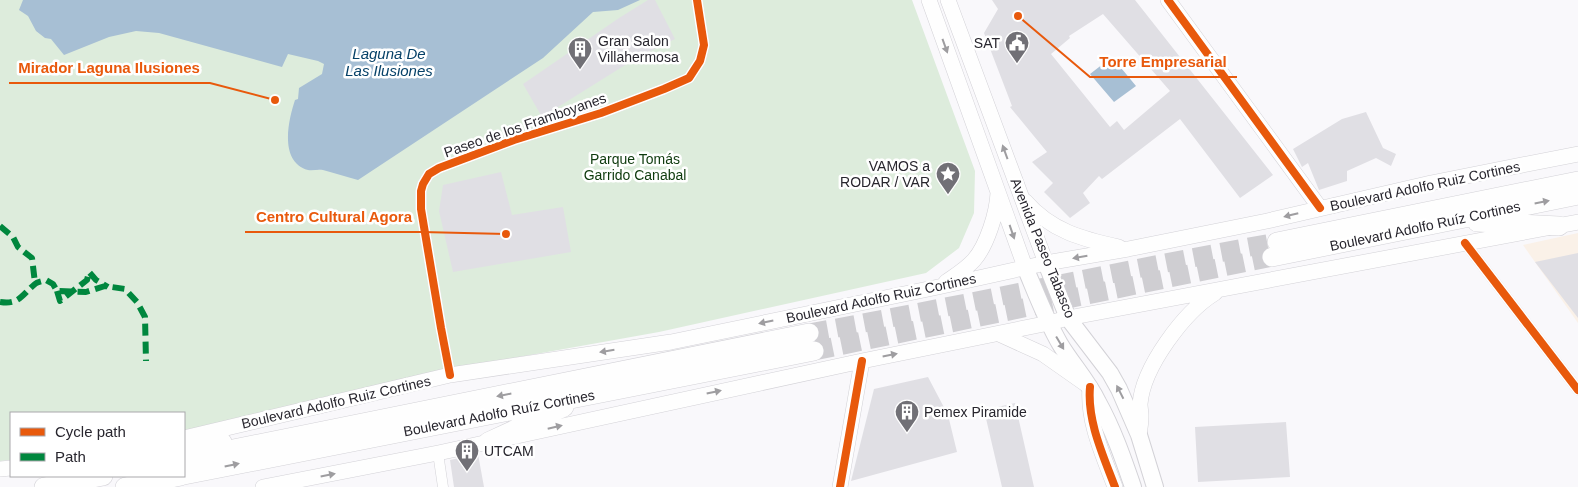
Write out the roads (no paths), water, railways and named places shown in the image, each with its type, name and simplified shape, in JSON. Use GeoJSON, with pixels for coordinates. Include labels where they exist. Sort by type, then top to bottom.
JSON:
{"type":"FeatureCollection","features":[{"type":"Feature","properties":{"kind":"highway","name":"Boulevard Adolfo Ruíz Cortines"},"geometry":{"type":"LineString","coordinates":[[1578,181],[1274,249],[1450,220],[1578,195]]}},
{"type":"Feature","properties":{"kind":"highway"},"geometry":{"type":"LineString","coordinates":[[1450,220],[1559,226]]}},
{"type":"Feature","properties":{"kind":"highway","name":"Boulevard Adolfo Ruíz Cortines"},"geometry":{"type":"LineString","coordinates":[[185,460],[811,342],[594,394],[185,474]]}},
{"type":"Feature","properties":{"kind":"highway"},"geometry":{"type":"LineString","coordinates":[[488,442],[594,394]]}},
{"type":"Feature","properties":{"kind":"highway"},"geometry":{"type":"LineString","coordinates":[[185,444],[283,440]]}},
{"type":"Feature","properties":{"kind":"highway"},"geometry":{"type":"LineString","coordinates":[[44,487],[98,477]]}},
{"type":"Feature","properties":{"kind":"highway","name":"Boulevard Adolfo Ruíz Cortines"},"geometry":{"type":"LineString","coordinates":[[125,487],[172,477]]}},
{"type":"Feature","properties":{"kind":"main road","name":"Avenida Paseo Tabasco"},"geometry":{"type":"LineString","coordinates":[[929,0],[1024,267],[1061,345],[1090,386],[1114,436],[1133,487]]}},
{"type":"Feature","properties":{"kind":"main road","name":"Avenida Paseo Tabasco"},"geometry":{"type":"LineString","coordinates":[[948,0],[1068,318],[1110,374],[1139,435],[1156,487]]}},
{"type":"Feature","properties":{"kind":"main road"},"geometry":{"type":"LineString","coordinates":[[1168,0],[1320,208]]}},
{"type":"Feature","properties":{"kind":"main road","name":"Boulevard Adolfo Ruiz Cortines"},"geometry":{"type":"LineString","coordinates":[[185,438],[450,376],[671,342],[938,288],[1024,267],[1128,249],[1267,221],[1432,183],[1578,154]]}},
{"type":"Feature","properties":{"kind":"main road"},"geometry":{"type":"LineString","coordinates":[[938,288],[975,259],[992,223],[998,203],[998,192]]}},
{"type":"Feature","properties":{"kind":"main road"},"geometry":{"type":"LineString","coordinates":[[1022,198],[1044,219],[1067,233],[1128,249]]}},
{"type":"Feature","properties":{"kind":"main road"},"geometry":{"type":"LineString","coordinates":[[263,487],[438,453],[1068,318],[1578,222]]}},
{"type":"Feature","properties":{"kind":"main road"},"geometry":{"type":"LineString","coordinates":[[1139,435],[1141,399],[1145,384],[1155,362],[1169,340],[1192,312],[1218,290]]}},
{"type":"Feature","properties":{"kind":"main road"},"geometry":{"type":"LineString","coordinates":[[999,334],[1043,354],[1090,386],[1090,410],[1115,487]]}},
{"type":"Feature","properties":{"kind":"main road"},"geometry":{"type":"LineString","coordinates":[[840,487],[862,361]]}},
{"type":"Feature","properties":{"kind":"street","name":"Paseo de los Framboyanes"},"geometry":{"type":"LineString","coordinates":[[450,376],[421,209],[421,191],[425,179],[439,168],[514,140],[601,113],[689,78],[700,61],[704,45],[697,0]]}},
{"type":"Feature","properties":{"kind":"street"},"geometry":{"type":"LineString","coordinates":[[1465,243],[1578,390]]}},
{"type":"Feature","properties":{"kind":"street"},"geometry":{"type":"LineString","coordinates":[[438,453],[443,487]]}},
{"type":"Feature","properties":{"kind":"water","name":"Laguna De Las Ilusiones"},"geometry":{"type":"Polygon","coordinates":[[[23,0],[640,0],[618,10],[593,12],[543,58],[358,180],[323,170],[308,170],[299,166],[289,150],[288,129],[295,100],[298,99],[299,88],[322,74],[324,64],[288,54],[282,67],[159,33],[136,31],[109,37],[64,55],[51,39],[45,38],[36,31],[28,16],[19,10],[23,0]]]}},
{"type":"Feature","properties":{"kind":"water"},"geometry":{"type":"Polygon","coordinates":[[[1112,57],[1136,86],[1114,102],[1090,74],[1112,57]]]}},
{"type":"Feature","properties":{"kind":"tunnel"},"geometry":{"type":"LineString","coordinates":[[809,333],[1277,242]]}},
{"type":"Feature","properties":{"kind":"tunnel"},"geometry":{"type":"LineString","coordinates":[[814,351],[1272,257]]}},
{"type":"Feature","properties":{"kind":"place","name":"Torre Empresarial"},"geometry":{"type":"Point","coordinates":[1018,16]}},
{"type":"Feature","properties":{"kind":"place","name":"SAT"},"geometry":{"type":"Point","coordinates":[1017,64]}},
{"type":"Feature","properties":{"kind":"place","name":"Gran Salon Villahermosa"},"geometry":{"type":"Point","coordinates":[580,70]}},
{"type":"Feature","properties":{"kind":"place","name":"Mirador Laguna Ilusiones"},"geometry":{"type":"Point","coordinates":[275,100]}},
{"type":"Feature","properties":{"kind":"place","name":"VAMOS a RODAR / VAR"},"geometry":{"type":"Point","coordinates":[948,195]}},
{"type":"Feature","properties":{"kind":"place","name":"Centro Cultural Agora"},"geometry":{"type":"Point","coordinates":[506,234]}},
{"type":"Feature","properties":{"kind":"place","name":"Pemex Piramide"},"geometry":{"type":"Point","coordinates":[907,433]}},
{"type":"Feature","properties":{"kind":"place","name":"UTCAM"},"geometry":{"type":"Point","coordinates":[467,472]}},
{"type":"Feature","properties":{"kind":"park label","name":"Parque Tomás Garrido Canabal"},"geometry":{"type":"Point","coordinates":[635,168]}}]}
